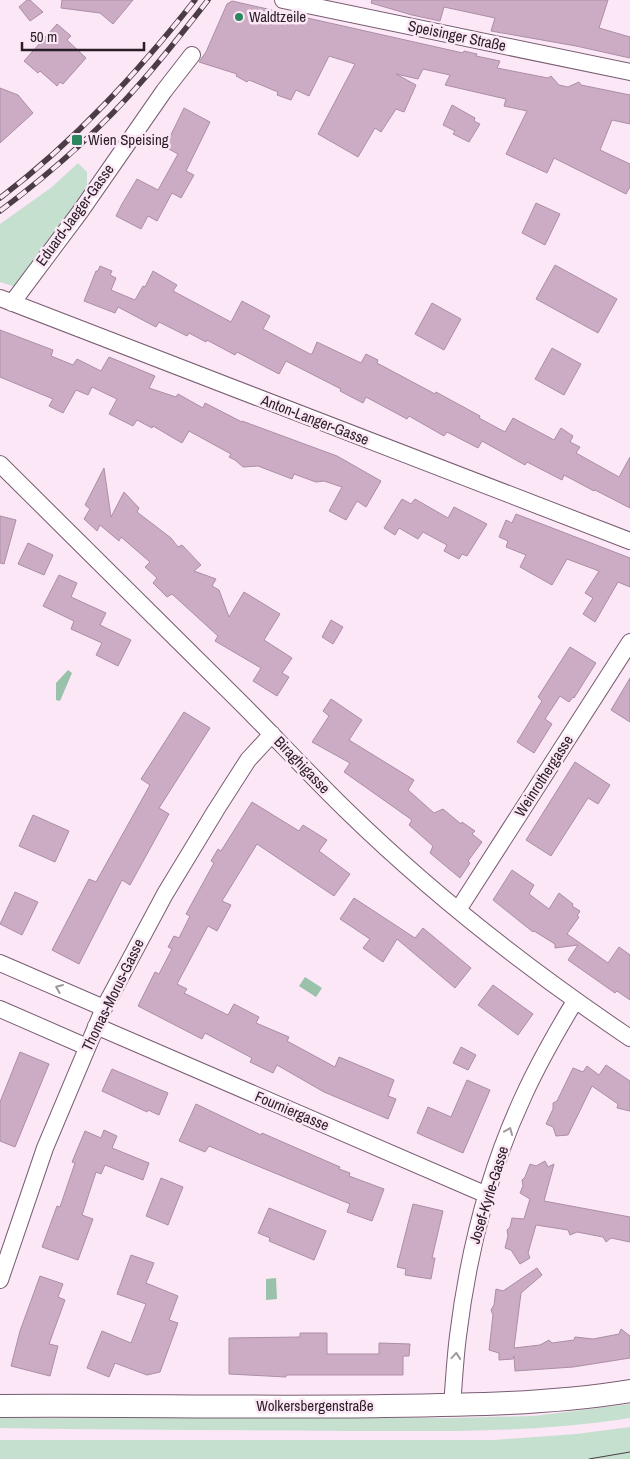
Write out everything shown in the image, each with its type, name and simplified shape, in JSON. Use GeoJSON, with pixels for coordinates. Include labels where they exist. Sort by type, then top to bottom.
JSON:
{"type":"FeatureCollection","features":[{"type":"Feature","properties":{"kind":"street","name":"Speisinger Straße"},"geometry":{"type":"LineString","coordinates":[[283,0],[630,72]]}},
{"type":"Feature","properties":{"kind":"street","name":"Eduard-Jaeger-Gasse"},"geometry":{"type":"LineString","coordinates":[[6,300],[80,212],[159,98],[192,55]]}},
{"type":"Feature","properties":{"kind":"street","name":"Anton-Langer-Gasse"},"geometry":{"type":"LineString","coordinates":[[6,300],[630,541]]}},
{"type":"Feature","properties":{"kind":"street","name":"Biraghigasse"},"geometry":{"type":"LineString","coordinates":[[0,464],[272,734],[346,811],[407,867],[518,958],[575,1001],[630,1038]]}},
{"type":"Feature","properties":{"kind":"street","name":"Weinrothergasse"},"geometry":{"type":"LineString","coordinates":[[458,910],[630,642]]}},
{"type":"Feature","properties":{"kind":"street","name":"Thomas-Morus-Gasse"},"geometry":{"type":"LineString","coordinates":[[0,1280],[46,1148],[104,1008],[165,894],[216,810],[248,760],[272,734]]}},
{"type":"Feature","properties":{"kind":"street"},"geometry":{"type":"LineString","coordinates":[[0,963],[104,1008]]}},
{"type":"Feature","properties":{"kind":"street","name":"Josef-Kyrle-Gasse"},"geometry":{"type":"LineString","coordinates":[[452,1405],[458,1336],[466,1282],[476,1235],[488,1195],[503,1147],[524,1095],[549,1045],[575,1001]]}},
{"type":"Feature","properties":{"kind":"street"},"geometry":{"type":"LineString","coordinates":[[0,1010],[87,1047]]}},
{"type":"Feature","properties":{"kind":"street","name":"Fourniergasse"},"geometry":{"type":"LineString","coordinates":[[96,1026],[488,1195]]}},
{"type":"Feature","properties":{"kind":"street","name":"Wolkersbergenstraße"},"geometry":{"type":"LineString","coordinates":[[0,1406],[324,1407],[452,1405],[547,1401],[630,1391]]}},
{"type":"Feature","properties":{"kind":"shaded area"},"geometry":{"type":"Polygon","coordinates":[[[78,163],[87,172],[87,190],[16,287],[0,282],[0,224],[52,187],[78,163]]]}},
{"type":"Feature","properties":{"kind":"shaded area"},"geometry":{"type":"Polygon","coordinates":[[[68,670],[72,673],[60,701],[56,700],[56,683],[68,670]]]}},
{"type":"Feature","properties":{"kind":"shaded area"},"geometry":{"type":"Polygon","coordinates":[[[305,977],[322,988],[316,997],[299,986],[305,977]]]}},
{"type":"Feature","properties":{"kind":"shaded area"},"geometry":{"type":"Polygon","coordinates":[[[276,1278],[277,1299],[266,1300],[266,1279],[276,1278]]]}},
{"type":"Feature","properties":{"kind":"shaded area"},"geometry":{"type":"Polygon","coordinates":[[[630,1404],[630,1418],[524,1429],[347,1431],[0,1428],[0,1418],[451,1418],[534,1416],[630,1404]]]}},
{"type":"Feature","properties":{"kind":"shaded area"},"geometry":{"type":"Polygon","coordinates":[[[630,1427],[630,1459],[0,1459],[0,1440],[494,1440],[576,1434],[630,1427]]]}},
{"type":"Feature","properties":{"kind":"building"},"geometry":{"type":"Polygon","coordinates":[[[27,0],[30,0],[43,12],[30,21],[19,7],[27,0]]]}},
{"type":"Feature","properties":{"kind":"building"},"geometry":{"type":"Polygon","coordinates":[[[62,0],[133,0],[113,24],[100,13],[61,8],[62,0]]]}},
{"type":"Feature","properties":{"kind":"building"},"geometry":{"type":"Polygon","coordinates":[[[372,0],[608,0],[599,28],[630,37],[630,58],[491,31],[495,18],[444,7],[440,21],[371,3],[372,0]]]}},
{"type":"Feature","properties":{"kind":"building"},"geometry":{"type":"Polygon","coordinates":[[[232,1],[463,53],[464,51],[477,54],[476,56],[500,61],[497,68],[548,78],[551,76],[559,85],[568,87],[579,82],[581,85],[630,95],[630,124],[612,120],[600,150],[630,164],[630,187],[626,194],[554,158],[547,173],[506,154],[527,111],[504,106],[506,99],[445,85],[450,75],[423,69],[418,79],[396,74],[416,85],[404,112],[396,109],[381,132],[375,128],[358,157],[318,134],[355,64],[329,56],[309,96],[296,90],[291,100],[277,95],[278,92],[249,80],[247,82],[236,76],[237,74],[199,62],[206,52],[227,4],[232,1]]]}},
{"type":"Feature","properties":{"kind":"building"},"geometry":{"type":"Polygon","coordinates":[[[57,24],[71,36],[67,40],[86,58],[63,84],[60,82],[57,86],[40,71],[38,73],[24,61],[57,24]]]}},
{"type":"Feature","properties":{"kind":"building"},"geometry":{"type":"Polygon","coordinates":[[[0,88],[18,95],[33,113],[0,143],[0,88]]]}},
{"type":"Feature","properties":{"kind":"building"},"geometry":{"type":"Polygon","coordinates":[[[452,105],[475,118],[474,121],[480,124],[469,142],[453,134],[455,131],[443,125],[452,105]]]}},
{"type":"Feature","properties":{"kind":"building"},"geometry":{"type":"Polygon","coordinates":[[[184,108],[210,122],[186,171],[194,175],[181,198],[172,193],[157,221],[148,216],[141,229],[116,216],[137,179],[158,190],[178,154],[165,147],[184,108]]]}},
{"type":"Feature","properties":{"kind":"building"},"geometry":{"type":"Polygon","coordinates":[[[536,203],[560,214],[545,245],[522,233],[536,203]]]}},
{"type":"Feature","properties":{"kind":"building"},"geometry":{"type":"Polygon","coordinates":[[[555,265],[617,299],[598,333],[536,299],[555,265]]]}},
{"type":"Feature","properties":{"kind":"building"},"geometry":{"type":"Polygon","coordinates":[[[100,266],[112,271],[110,275],[116,278],[111,290],[135,300],[143,286],[145,287],[153,271],[177,285],[173,291],[231,322],[242,301],[270,316],[263,329],[310,354],[312,354],[317,342],[361,363],[366,354],[378,360],[377,363],[435,394],[436,392],[505,432],[513,418],[554,440],[561,428],[573,436],[570,442],[580,447],[576,453],[619,477],[630,457],[630,508],[564,475],[562,480],[527,462],[525,465],[482,441],[478,448],[447,432],[444,436],[409,416],[407,419],[366,397],[363,403],[340,391],[341,389],[286,361],[279,374],[237,352],[235,355],[189,333],[187,336],[159,322],[156,327],[118,307],[115,313],[84,301],[96,271],[98,271],[100,266]]]}},
{"type":"Feature","properties":{"kind":"building"},"geometry":{"type":"Polygon","coordinates":[[[432,303],[461,319],[444,350],[415,334],[432,303]]]}},
{"type":"Feature","properties":{"kind":"building"},"geometry":{"type":"Polygon","coordinates":[[[0,330],[53,350],[51,356],[73,365],[77,359],[101,371],[109,357],[155,376],[149,388],[176,397],[178,394],[203,408],[205,403],[242,422],[337,456],[381,481],[366,507],[357,501],[346,520],[329,511],[342,487],[324,481],[316,482],[294,474],[292,479],[258,466],[243,467],[229,457],[231,454],[189,431],[182,443],[153,426],[152,428],[137,420],[133,426],[109,414],[117,399],[92,387],[88,395],[76,390],[63,413],[49,406],[53,399],[0,377],[0,330]]]}},
{"type":"Feature","properties":{"kind":"building"},"geometry":{"type":"Polygon","coordinates":[[[552,348],[581,364],[564,395],[535,379],[552,348]]]}},
{"type":"Feature","properties":{"kind":"building"},"geometry":{"type":"Polygon","coordinates":[[[104,468],[111,517],[124,492],[139,508],[137,512],[171,538],[178,547],[182,545],[201,565],[194,571],[216,579],[212,586],[219,590],[229,617],[244,592],[280,614],[264,640],[292,658],[282,673],[289,677],[277,696],[253,681],[261,668],[215,641],[218,636],[172,594],[167,597],[153,583],[157,578],[145,567],[150,562],[121,537],[119,541],[100,525],[97,531],[84,519],[90,509],[85,505],[104,468]]]}},
{"type":"Feature","properties":{"kind":"building"},"geometry":{"type":"Polygon","coordinates":[[[402,499],[411,504],[415,499],[448,518],[454,507],[487,524],[467,556],[462,554],[459,559],[444,551],[447,545],[423,532],[418,539],[399,528],[395,535],[384,528],[402,499]]]}},
{"type":"Feature","properties":{"kind":"building"},"geometry":{"type":"Polygon","coordinates":[[[516,514],[630,558],[630,587],[618,582],[595,622],[583,614],[593,598],[585,593],[599,571],[567,559],[552,585],[520,567],[526,555],[506,547],[508,541],[499,537],[506,520],[512,523],[516,514]]]}},
{"type":"Feature","properties":{"kind":"building"},"geometry":{"type":"Polygon","coordinates":[[[0,516],[16,520],[4,564],[0,563],[0,516]]]}},
{"type":"Feature","properties":{"kind":"building"},"geometry":{"type":"Polygon","coordinates":[[[28,543],[53,555],[44,575],[18,564],[28,543]]]}},
{"type":"Feature","properties":{"kind":"building"},"geometry":{"type":"Polygon","coordinates":[[[59,575],[77,583],[71,597],[106,613],[100,625],[131,640],[118,666],[96,655],[102,643],[71,629],[74,621],[43,606],[59,575]]]}},
{"type":"Feature","properties":{"kind":"building"},"geometry":{"type":"Polygon","coordinates":[[[331,620],[343,627],[333,644],[322,637],[331,620]]]}},
{"type":"Feature","properties":{"kind":"building"},"geometry":{"type":"Polygon","coordinates":[[[570,647],[596,663],[574,698],[569,702],[560,696],[545,719],[552,724],[534,753],[517,742],[542,701],[538,697],[570,647]]]}},
{"type":"Feature","properties":{"kind":"building"},"geometry":{"type":"Polygon","coordinates":[[[630,678],[630,722],[611,710],[630,678]]]}},
{"type":"Feature","properties":{"kind":"building"},"geometry":{"type":"Polygon","coordinates":[[[331,699],[362,720],[349,740],[414,780],[408,790],[434,813],[443,809],[461,824],[462,822],[475,831],[472,834],[482,842],[468,861],[470,863],[460,878],[430,853],[433,846],[409,825],[412,820],[344,772],[350,763],[312,742],[329,716],[323,711],[331,699]]]}},
{"type":"Feature","properties":{"kind":"building"},"geometry":{"type":"Polygon","coordinates":[[[184,712],[210,728],[159,808],[169,814],[130,885],[122,880],[79,964],[52,950],[89,879],[96,882],[150,785],[141,779],[184,712]]]}},
{"type":"Feature","properties":{"kind":"building"},"geometry":{"type":"Polygon","coordinates":[[[575,762],[610,785],[598,804],[588,798],[551,856],[526,840],[575,762]]]}},
{"type":"Feature","properties":{"kind":"building"},"geometry":{"type":"Polygon","coordinates":[[[252,802],[299,831],[303,825],[327,840],[319,851],[350,874],[334,896],[257,844],[222,901],[231,905],[217,931],[208,926],[177,984],[187,989],[184,993],[228,1015],[234,1004],[259,1017],[256,1023],[289,1037],[287,1041],[335,1067],[339,1057],[394,1080],[388,1096],[396,1099],[388,1119],[324,1092],[277,1065],[273,1073],[250,1062],[252,1058],[205,1033],[202,1039],[138,1006],[155,972],[159,974],[172,949],[168,947],[174,936],[179,938],[190,916],[186,914],[214,863],[211,861],[218,849],[221,851],[252,802]]]}},
{"type":"Feature","properties":{"kind":"building"},"geometry":{"type":"Polygon","coordinates":[[[33,815],[69,831],[55,862],[19,846],[33,815]]]}},
{"type":"Feature","properties":{"kind":"building"},"geometry":{"type":"Polygon","coordinates":[[[512,870],[534,885],[529,894],[549,909],[559,893],[580,911],[577,916],[579,917],[567,934],[608,963],[619,947],[630,955],[630,1000],[617,991],[615,993],[568,960],[578,945],[555,948],[555,944],[533,932],[493,900],[512,870]]]}},
{"type":"Feature","properties":{"kind":"building"},"geometry":{"type":"Polygon","coordinates":[[[15,892],[38,902],[22,935],[0,924],[15,892]]]}},
{"type":"Feature","properties":{"kind":"building"},"geometry":{"type":"Polygon","coordinates":[[[354,898],[415,938],[423,928],[471,968],[455,988],[397,939],[383,962],[363,948],[370,939],[340,919],[354,898]]]}},
{"type":"Feature","properties":{"kind":"building"},"geometry":{"type":"Polygon","coordinates":[[[493,985],[533,1014],[518,1035],[478,1005],[493,985]]]}},
{"type":"Feature","properties":{"kind":"building"},"geometry":{"type":"Polygon","coordinates":[[[461,1047],[476,1055],[468,1070],[453,1063],[461,1047]]]}},
{"type":"Feature","properties":{"kind":"building"},"geometry":{"type":"Polygon","coordinates":[[[20,1052],[49,1064],[15,1147],[0,1141],[0,1102],[20,1052]]]}},
{"type":"Feature","properties":{"kind":"building"},"geometry":{"type":"Polygon","coordinates":[[[606,1065],[630,1081],[630,1111],[617,1108],[618,1104],[592,1086],[568,1135],[556,1136],[553,1127],[546,1124],[553,1109],[553,1103],[557,1101],[573,1068],[583,1072],[587,1066],[599,1075],[606,1065]]]}},
{"type":"Feature","properties":{"kind":"building"},"geometry":{"type":"Polygon","coordinates":[[[112,1069],[168,1093],[159,1115],[148,1110],[147,1112],[102,1091],[112,1069]]]}},
{"type":"Feature","properties":{"kind":"building"},"geometry":{"type":"Polygon","coordinates":[[[467,1080],[490,1090],[463,1153],[417,1133],[428,1107],[451,1117],[467,1080]]]}},
{"type":"Feature","properties":{"kind":"building"},"geometry":{"type":"Polygon","coordinates":[[[196,1104],[261,1135],[262,1133],[340,1167],[339,1169],[350,1173],[349,1176],[384,1189],[372,1221],[347,1212],[350,1204],[209,1146],[205,1152],[179,1141],[196,1104]]]}},
{"type":"Feature","properties":{"kind":"building"},"geometry":{"type":"Polygon","coordinates":[[[104,1130],[117,1136],[112,1148],[149,1163],[143,1180],[105,1165],[101,1174],[96,1172],[82,1215],[93,1219],[78,1260],[42,1247],[57,1206],[60,1207],[75,1163],[72,1162],[85,1131],[101,1138],[104,1130]]]}},
{"type":"Feature","properties":{"kind":"building"},"geometry":{"type":"Polygon","coordinates":[[[545,1161],[548,1167],[554,1164],[544,1201],[630,1217],[630,1242],[611,1238],[606,1242],[603,1237],[577,1232],[570,1235],[568,1230],[536,1225],[528,1253],[530,1258],[520,1264],[511,1250],[505,1248],[508,1236],[507,1230],[510,1227],[512,1218],[524,1219],[530,1199],[520,1193],[523,1186],[522,1180],[530,1164],[536,1166],[545,1161]]]}},
{"type":"Feature","properties":{"kind":"building"},"geometry":{"type":"Polygon","coordinates":[[[161,1178],[183,1187],[168,1225],[146,1216],[161,1178]]]}},
{"type":"Feature","properties":{"kind":"building"},"geometry":{"type":"Polygon","coordinates":[[[413,1204],[443,1211],[432,1258],[435,1258],[431,1279],[405,1275],[406,1269],[397,1267],[413,1204]]]}},
{"type":"Feature","properties":{"kind":"building"},"geometry":{"type":"Polygon","coordinates":[[[269,1208],[326,1231],[314,1260],[269,1241],[270,1238],[258,1233],[269,1208]]]}},
{"type":"Feature","properties":{"kind":"building"},"geometry":{"type":"Polygon","coordinates":[[[131,1255],[154,1263],[146,1283],[178,1296],[169,1320],[178,1323],[160,1372],[147,1375],[115,1363],[109,1377],[87,1368],[102,1331],[131,1343],[146,1304],[117,1294],[131,1255]]]}},
{"type":"Feature","properties":{"kind":"building"},"geometry":{"type":"Polygon","coordinates":[[[537,1268],[542,1275],[521,1293],[514,1348],[540,1345],[549,1340],[552,1343],[574,1340],[575,1337],[593,1339],[619,1334],[621,1329],[630,1336],[630,1358],[573,1367],[515,1371],[514,1356],[513,1359],[499,1360],[499,1353],[489,1350],[493,1315],[491,1310],[494,1305],[496,1289],[503,1291],[537,1268]]]}},
{"type":"Feature","properties":{"kind":"building"},"geometry":{"type":"Polygon","coordinates":[[[40,1276],[63,1284],[58,1297],[65,1300],[49,1344],[58,1346],[50,1376],[11,1366],[20,1331],[40,1276]]]}},
{"type":"Feature","properties":{"kind":"building"},"geometry":{"type":"Polygon","coordinates":[[[300,1333],[327,1333],[327,1354],[379,1354],[379,1343],[410,1344],[409,1356],[403,1356],[403,1375],[286,1375],[286,1377],[229,1374],[229,1338],[300,1337],[300,1333]]]}},
{"type":"Feature","properties":{"kind":"tram line"},"geometry":{"type":"LineString","coordinates":[[589,1459],[630,1452]]}},
{"type":"Feature","properties":{"kind":"railway"},"geometry":{"type":"LineString","coordinates":[[0,198],[54,153],[104,105],[151,54],[195,0]]}},
{"type":"Feature","properties":{"kind":"railway"},"geometry":{"type":"LineString","coordinates":[[0,211],[57,165],[110,116],[160,60],[208,0]]}},
{"type":"Feature","properties":{"kind":"place","name":"Waldtzeile"},"geometry":{"type":"Point","coordinates":[239,17]}},
{"type":"Feature","properties":{"kind":"place","name":"Wien Speising"},"geometry":{"type":"Point","coordinates":[77,140]}}]}
